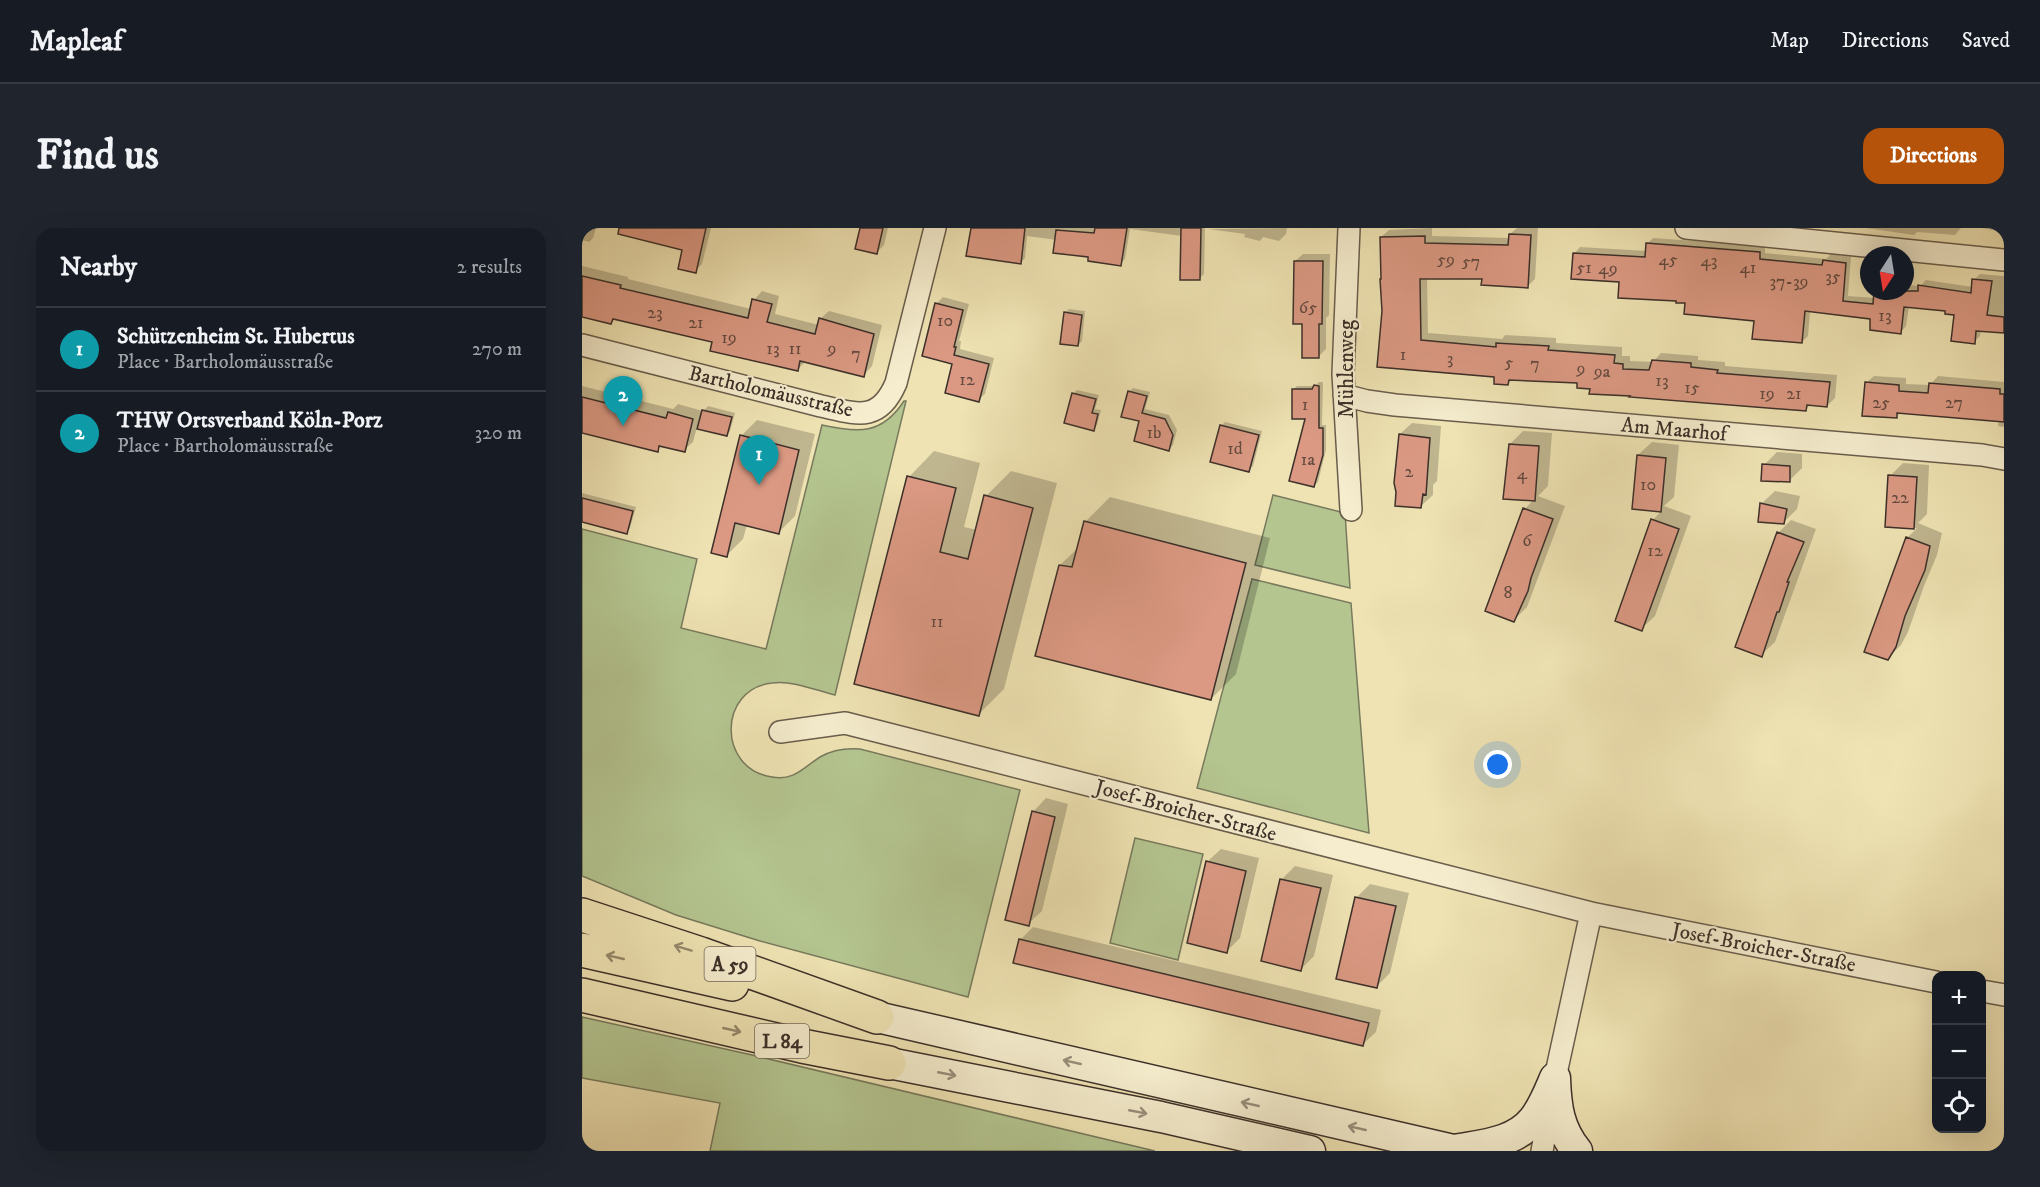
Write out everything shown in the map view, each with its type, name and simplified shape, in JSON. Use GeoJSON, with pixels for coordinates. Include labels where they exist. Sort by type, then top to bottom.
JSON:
{"type":"FeatureCollection","features":[{"type":"Feature","properties":{"kind":"highway","name":"A 59"},"geometry":{"type":"LineString","coordinates":[[582,915],[701,954],[877,1017]]}},
{"type":"Feature","properties":{"kind":"highway","name":"L 84"},"geometry":{"type":"LineString","coordinates":[[582,950],[877,1017]]}},
{"type":"Feature","properties":{"kind":"highway","name":"L 84"},"geometry":{"type":"LineString","coordinates":[[582,995],[801,1046],[889,1063]]}},
{"type":"Feature","properties":{"kind":"main road","name":"L 84"},"geometry":{"type":"LineString","coordinates":[[877,1017],[1456,1151]]}},
{"type":"Feature","properties":{"kind":"main road","name":"L 84"},"geometry":{"type":"LineString","coordinates":[[889,1063],[1161,1117],[1310,1151]]}},
{"type":"Feature","properties":{"kind":"main road"},"geometry":{"type":"LineString","coordinates":[[1456,1151],[1510,1138],[1522,1130],[1533,1121],[1556,1078]]}},
{"type":"Feature","properties":{"kind":"main road"},"geometry":{"type":"LineString","coordinates":[[1556,1078],[1556,1101],[1560,1122],[1578,1151]]}},
{"type":"Feature","properties":{"kind":"street","name":"Bartholomäusstraße"},"geometry":{"type":"LineString","coordinates":[[582,345],[821,406],[859,414],[873,411],[883,406],[896,383],[934,228]]}},
{"type":"Feature","properties":{"kind":"street","name":"Mühlenweg"},"geometry":{"type":"LineString","coordinates":[[1349,228],[1343,374],[1351,510]]}},
{"type":"Feature","properties":{"kind":"street"},"geometry":{"type":"LineString","coordinates":[[1686,228],[2004,260]]}},
{"type":"Feature","properties":{"kind":"street","name":"Am Maarhof"},"geometry":{"type":"LineString","coordinates":[[1344,395],[1395,405],[1982,455],[2004,459]]}},
{"type":"Feature","properties":{"kind":"street","name":"Josef-Broicher-Straße"},"geometry":{"type":"LineString","coordinates":[[780,732],[845,723],[1591,913],[1932,981]]}},
{"type":"Feature","properties":{"kind":"street"},"geometry":{"type":"LineString","coordinates":[[1542,1151],[1591,913]]}},
{"type":"Feature","properties":{"kind":"street"},"geometry":{"type":"LineString","coordinates":[[1986,992],[2004,995]]}},
{"type":"Feature","properties":{"kind":"green space"},"geometry":{"type":"Polygon","coordinates":[[[906,401],[835,695],[780,682],[754,688],[741,699],[734,713],[731,729],[734,745],[741,760],[754,771],[772,777],[792,775],[829,753],[844,749],[860,749],[1020,790],[968,997],[760,941],[676,915],[582,876],[582,529],[697,559],[681,628],[766,649],[822,425],[858,430],[868,429],[887,420],[906,401]]]}},
{"type":"Feature","properties":{"kind":"green space"},"geometry":{"type":"Polygon","coordinates":[[[1273,495],[1345,513],[1350,588],[1255,565],[1273,495]]]}},
{"type":"Feature","properties":{"kind":"green space"},"geometry":{"type":"Polygon","coordinates":[[[1252,579],[1351,603],[1369,833],[1197,788],[1252,579]]]}},
{"type":"Feature","properties":{"kind":"green space"},"geometry":{"type":"Polygon","coordinates":[[[1135,838],[1203,854],[1178,960],[1110,943],[1135,838]]]}},
{"type":"Feature","properties":{"kind":"green space"},"geometry":{"type":"Polygon","coordinates":[[[582,1017],[1155,1151],[710,1151],[720,1103],[582,1078],[582,1017]]]}},
{"type":"Feature","properties":{"kind":"building"},"geometry":{"type":"Polygon","coordinates":[[[619,228],[706,228],[696,273],[678,269],[682,250],[618,234],[619,228]]]}},
{"type":"Feature","properties":{"kind":"building"},"geometry":{"type":"Polygon","coordinates":[[[860,228],[883,228],[877,254],[855,249],[860,228]]]}},
{"type":"Feature","properties":{"kind":"building"},"geometry":{"type":"Polygon","coordinates":[[[971,228],[1025,228],[1021,264],[966,256],[971,228]]]}},
{"type":"Feature","properties":{"kind":"building"},"geometry":{"type":"Polygon","coordinates":[[[1095,228],[1127,228],[1121,266],[1088,261],[1088,257],[1053,253],[1056,230],[1094,233],[1095,228]]]}},
{"type":"Feature","properties":{"kind":"building"},"geometry":{"type":"Polygon","coordinates":[[[1181,228],[1201,228],[1200,280],[1180,280],[1181,228]]]}},
{"type":"Feature","properties":{"kind":"building"},"geometry":{"type":"Polygon","coordinates":[[[1509,234],[1531,235],[1528,288],[1481,285],[1482,279],[1420,279],[1421,340],[1496,347],[1496,343],[1549,346],[1548,350],[1615,355],[1614,363],[1623,364],[1623,369],[1649,370],[1652,360],[1691,363],[1691,367],[1718,370],[1717,373],[1830,382],[1827,407],[1807,405],[1806,411],[1589,394],[1590,389],[1577,388],[1577,383],[1509,380],[1508,385],[1494,384],[1494,377],[1377,367],[1382,311],[1380,237],[1425,236],[1425,243],[1508,245],[1509,234]]]}},
{"type":"Feature","properties":{"kind":"building"},"geometry":{"type":"Polygon","coordinates":[[[1646,243],[1760,252],[1760,259],[1822,265],[1823,260],[1846,263],[1843,301],[1873,304],[1873,300],[1914,300],[1914,291],[1918,291],[1918,285],[1971,293],[1972,279],[1992,281],[1987,315],[2004,317],[2004,333],[1976,331],[1975,344],[1951,341],[1954,315],[1945,314],[1945,311],[1904,307],[1901,334],[1870,330],[1870,319],[1805,311],[1802,343],[1752,339],[1754,321],[1684,314],[1685,303],[1618,298],[1619,282],[1571,279],[1573,253],[1645,257],[1646,243]]]}},
{"type":"Feature","properties":{"kind":"building"},"geometry":{"type":"Polygon","coordinates":[[[1294,261],[1323,261],[1319,358],[1302,358],[1302,324],[1293,324],[1294,261]]]}},
{"type":"Feature","properties":{"kind":"building"},"geometry":{"type":"Polygon","coordinates":[[[582,276],[621,285],[620,288],[748,318],[752,299],[772,304],[767,322],[815,334],[819,318],[874,334],[864,377],[800,361],[798,371],[710,351],[712,342],[613,319],[611,324],[582,317],[582,276]]]}},
{"type":"Feature","properties":{"kind":"building"},"geometry":{"type":"Polygon","coordinates":[[[935,303],[963,310],[954,355],[989,364],[979,402],[945,393],[952,364],[922,356],[935,303]]]}},
{"type":"Feature","properties":{"kind":"building"},"geometry":{"type":"Polygon","coordinates":[[[1064,312],[1082,315],[1078,346],[1060,344],[1064,312]]]}},
{"type":"Feature","properties":{"kind":"building"},"geometry":{"type":"Polygon","coordinates":[[[1865,382],[1899,385],[1899,391],[1928,393],[1929,383],[2000,389],[2000,394],[2004,394],[2004,422],[1897,413],[1897,418],[1862,416],[1865,382]]]}},
{"type":"Feature","properties":{"kind":"building"},"geometry":{"type":"Polygon","coordinates":[[[1314,385],[1319,386],[1319,428],[1323,428],[1323,455],[1314,487],[1289,481],[1305,419],[1292,419],[1292,389],[1312,389],[1314,385]]]}},
{"type":"Feature","properties":{"kind":"building"},"geometry":{"type":"Polygon","coordinates":[[[1128,391],[1147,396],[1142,413],[1165,419],[1173,435],[1169,451],[1134,441],[1139,421],[1121,417],[1128,391]]]}},
{"type":"Feature","properties":{"kind":"building"},"geometry":{"type":"Polygon","coordinates":[[[1072,393],[1096,399],[1092,413],[1098,414],[1094,431],[1064,423],[1072,393]]]}},
{"type":"Feature","properties":{"kind":"building"},"geometry":{"type":"Polygon","coordinates":[[[582,397],[666,418],[668,412],[693,419],[685,452],[659,446],[658,452],[582,433],[582,397]]]}},
{"type":"Feature","properties":{"kind":"building"},"geometry":{"type":"Polygon","coordinates":[[[702,410],[732,417],[727,436],[697,429],[702,410]]]}},
{"type":"Feature","properties":{"kind":"building"},"geometry":{"type":"Polygon","coordinates":[[[1220,425],[1259,435],[1249,472],[1210,462],[1220,425]]]}},
{"type":"Feature","properties":{"kind":"building"},"geometry":{"type":"Polygon","coordinates":[[[1399,434],[1430,438],[1426,495],[1423,494],[1421,508],[1395,506],[1394,483],[1399,434]]]}},
{"type":"Feature","properties":{"kind":"building"},"geometry":{"type":"Polygon","coordinates":[[[740,435],[799,450],[779,534],[735,523],[727,557],[711,553],[740,435]]]}},
{"type":"Feature","properties":{"kind":"building"},"geometry":{"type":"Polygon","coordinates":[[[1509,444],[1539,446],[1535,501],[1503,499],[1509,444]]]}},
{"type":"Feature","properties":{"kind":"building"},"geometry":{"type":"Polygon","coordinates":[[[1637,455],[1666,458],[1661,512],[1632,509],[1637,455]]]}},
{"type":"Feature","properties":{"kind":"building"},"geometry":{"type":"Polygon","coordinates":[[[1762,464],[1790,466],[1790,482],[1761,481],[1762,464]]]}},
{"type":"Feature","properties":{"kind":"building"},"geometry":{"type":"Polygon","coordinates":[[[1888,475],[1917,477],[1914,529],[1885,527],[1888,475]]]}},
{"type":"Feature","properties":{"kind":"building"},"geometry":{"type":"Polygon","coordinates":[[[907,476],[956,488],[940,552],[968,559],[984,495],[1033,508],[979,716],[854,684],[907,476]]]}},
{"type":"Feature","properties":{"kind":"building"},"geometry":{"type":"Polygon","coordinates":[[[582,498],[633,511],[627,534],[582,522],[582,498]]]}},
{"type":"Feature","properties":{"kind":"building"},"geometry":{"type":"Polygon","coordinates":[[[1760,503],[1787,509],[1784,524],[1758,522],[1760,503]]]}},
{"type":"Feature","properties":{"kind":"building"},"geometry":{"type":"Polygon","coordinates":[[[1523,508],[1553,519],[1528,591],[1514,622],[1485,611],[1523,508]]]}},
{"type":"Feature","properties":{"kind":"building"},"geometry":{"type":"Polygon","coordinates":[[[1651,519],[1679,529],[1642,631],[1615,621],[1651,519]]]}},
{"type":"Feature","properties":{"kind":"building"},"geometry":{"type":"Polygon","coordinates":[[[1084,521],[1246,563],[1211,700],[1035,656],[1059,565],[1072,567],[1084,521]]]}},
{"type":"Feature","properties":{"kind":"building"},"geometry":{"type":"Polygon","coordinates":[[[1777,532],[1804,542],[1787,582],[1789,582],[1762,657],[1735,647],[1777,532]]]}},
{"type":"Feature","properties":{"kind":"building"},"geometry":{"type":"Polygon","coordinates":[[[1906,537],[1930,546],[1925,570],[1905,616],[1896,647],[1888,660],[1864,652],[1906,537]]]}},
{"type":"Feature","properties":{"kind":"building"},"geometry":{"type":"Polygon","coordinates":[[[1032,811],[1055,817],[1029,926],[1005,920],[1032,811]]]}},
{"type":"Feature","properties":{"kind":"building"},"geometry":{"type":"Polygon","coordinates":[[[1206,861],[1246,871],[1227,953],[1187,943],[1206,861]]]}},
{"type":"Feature","properties":{"kind":"building"},"geometry":{"type":"Polygon","coordinates":[[[1280,879],[1321,888],[1301,971],[1261,961],[1280,879]]]}},
{"type":"Feature","properties":{"kind":"building"},"geometry":{"type":"Polygon","coordinates":[[[1355,897],[1396,906],[1377,988],[1336,979],[1355,897]]]}},
{"type":"Feature","properties":{"kind":"building"},"geometry":{"type":"Polygon","coordinates":[[[1019,939],[1369,1023],[1363,1046],[1013,963],[1019,939]]]}},
{"type":"Feature","properties":{"kind":"place","name":"THW Ortsverband Köln-Porz"},"geometry":{"type":"Point","coordinates":[623,426]}},
{"type":"Feature","properties":{"kind":"place","name":"Schützenheim St. Hubertus"},"geometry":{"type":"Point","coordinates":[759,485]}}]}
